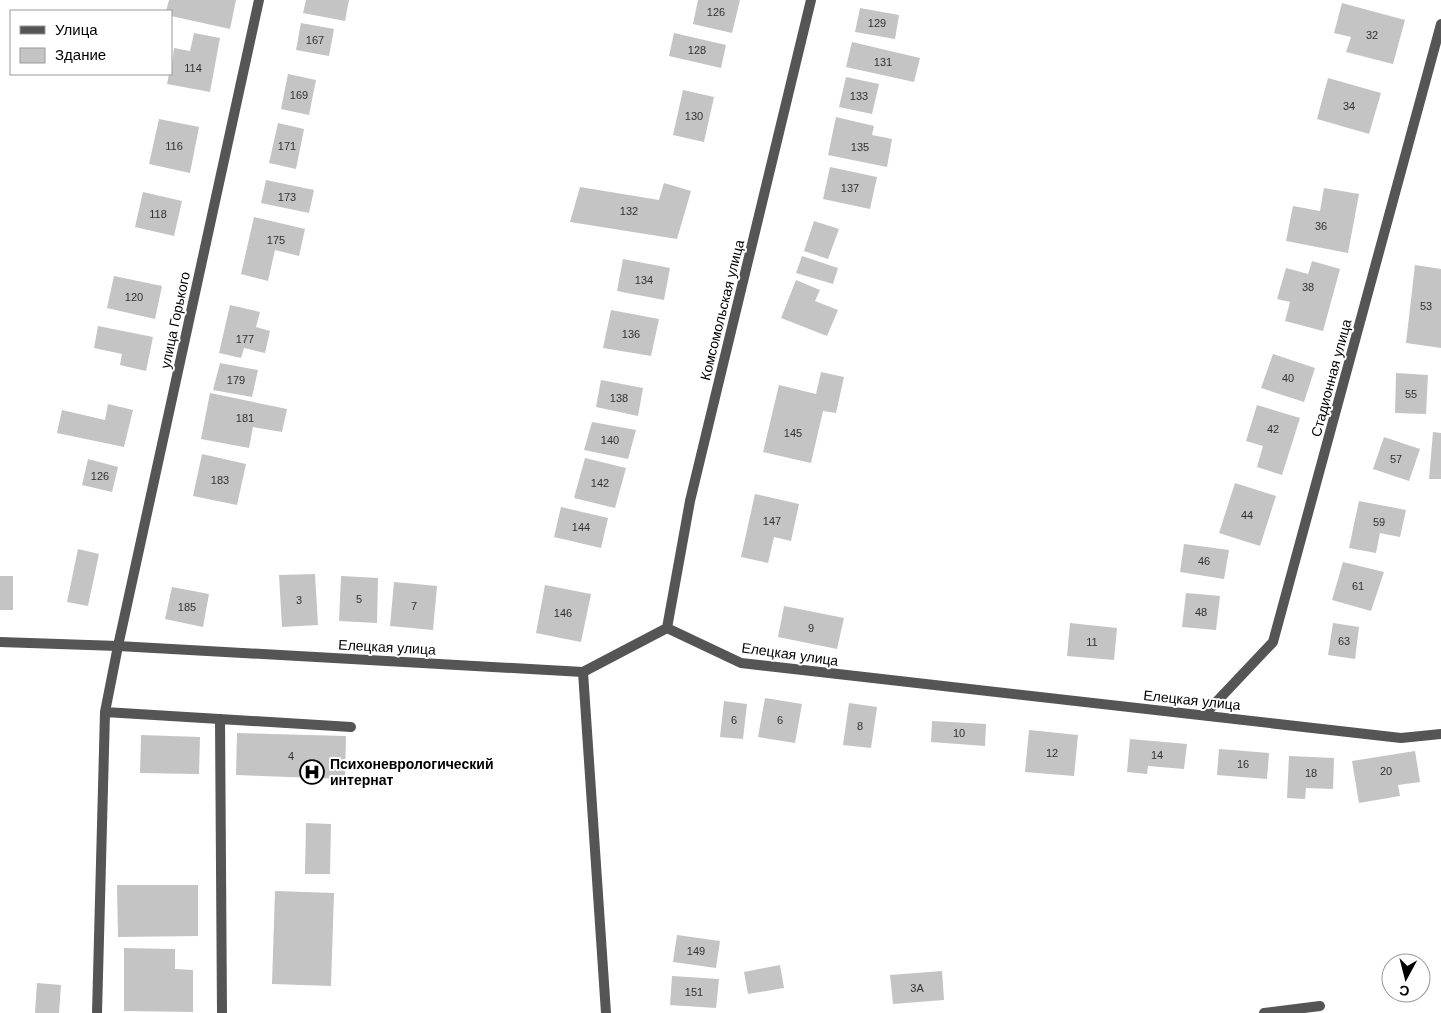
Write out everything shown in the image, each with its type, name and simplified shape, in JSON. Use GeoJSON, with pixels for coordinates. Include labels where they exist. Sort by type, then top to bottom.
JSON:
{"type":"FeatureCollection","features":[{"type":"Feature","properties":{"kind":"street","name":"улица Горького"},"geometry":{"type":"LineString","coordinates":[[97,1013],[104,712],[260,0]]}},
{"type":"Feature","properties":{"kind":"street","name":"Комсомольская улица"},"geometry":{"type":"LineString","coordinates":[[667,628],[690,501],[812,0]]}},
{"type":"Feature","properties":{"kind":"street","name":"Стадионная улица"},"geometry":{"type":"LineString","coordinates":[[1204,715],[1273,642],[1441,24]]}},
{"type":"Feature","properties":{"kind":"street","name":"Елецкая улица"},"geometry":{"type":"LineString","coordinates":[[667,628],[741,663],[1401,738],[1441,734]]}},
{"type":"Feature","properties":{"kind":"street"},"geometry":{"type":"LineString","coordinates":[[606,1013],[582,672],[667,628]]}},
{"type":"Feature","properties":{"kind":"street","name":"Елецкая улица"},"geometry":{"type":"LineString","coordinates":[[0,642],[118,646],[582,672]]}},
{"type":"Feature","properties":{"kind":"street"},"geometry":{"type":"LineString","coordinates":[[104,712],[350,727]]}},
{"type":"Feature","properties":{"kind":"street"},"geometry":{"type":"LineString","coordinates":[[220,719],[222,1013]]}},
{"type":"Feature","properties":{"kind":"street"},"geometry":{"type":"LineString","coordinates":[[1264,1013],[1320,1006]]}},
{"type":"Feature","properties":{"kind":"building"},"geometry":{"type":"Polygon","coordinates":[[[169,0],[236,0],[230,29],[172,16],[172,10],[166,10],[169,0]]]}},
{"type":"Feature","properties":{"kind":"building"},"geometry":{"type":"Polygon","coordinates":[[[306,0],[349,0],[345,21],[303,13],[306,0]]]}},
{"type":"Feature","properties":{"kind":"building"},"geometry":{"type":"Polygon","coordinates":[[[698,0],[740,0],[732,33],[693,24],[698,0]]]}},
{"type":"Feature","properties":{"kind":"building"},"geometry":{"type":"Polygon","coordinates":[[[1342,3],[1405,20],[1393,64],[1346,52],[1351,37],[1334,33],[1342,3]]]}},
{"type":"Feature","properties":{"kind":"building"},"geometry":{"type":"Polygon","coordinates":[[[860,8],[899,15],[895,39],[855,32],[860,8]]]}},
{"type":"Feature","properties":{"kind":"building"},"geometry":{"type":"Polygon","coordinates":[[[301,23],[334,29],[329,56],[296,50],[301,23]]]}},
{"type":"Feature","properties":{"kind":"building"},"geometry":{"type":"Polygon","coordinates":[[[194,33],[220,38],[210,92],[167,84],[169,75],[172,75],[174,48],[190,51],[194,33]]]}},
{"type":"Feature","properties":{"kind":"building"},"geometry":{"type":"Polygon","coordinates":[[[674,33],[726,45],[721,68],[669,56],[674,33]]]}},
{"type":"Feature","properties":{"kind":"building"},"geometry":{"type":"Polygon","coordinates":[[[852,42],[920,58],[914,82],[846,67],[852,42]]]}},
{"type":"Feature","properties":{"kind":"building"},"geometry":{"type":"Polygon","coordinates":[[[288,74],[316,80],[309,115],[281,109],[288,74]]]}},
{"type":"Feature","properties":{"kind":"building"},"geometry":{"type":"Polygon","coordinates":[[[846,77],[879,84],[872,114],[839,107],[846,77]]]}},
{"type":"Feature","properties":{"kind":"building"},"geometry":{"type":"Polygon","coordinates":[[[1328,78],[1381,93],[1369,134],[1317,119],[1328,78]]]}},
{"type":"Feature","properties":{"kind":"building"},"geometry":{"type":"Polygon","coordinates":[[[683,90],[714,97],[704,142],[673,135],[683,90]]]}},
{"type":"Feature","properties":{"kind":"building"},"geometry":{"type":"Polygon","coordinates":[[[836,117],[874,126],[872,135],[892,139],[887,167],[828,155],[836,117]]]}},
{"type":"Feature","properties":{"kind":"building"},"geometry":{"type":"Polygon","coordinates":[[[159,119],[199,127],[190,173],[149,164],[159,119]]]}},
{"type":"Feature","properties":{"kind":"building"},"geometry":{"type":"Polygon","coordinates":[[[278,123],[304,129],[296,169],[269,163],[278,123]]]}},
{"type":"Feature","properties":{"kind":"building"},"geometry":{"type":"Polygon","coordinates":[[[830,167],[877,177],[870,209],[823,199],[830,167]]]}},
{"type":"Feature","properties":{"kind":"building"},"geometry":{"type":"Polygon","coordinates":[[[266,180],[314,190],[309,213],[261,203],[266,180]]]}},
{"type":"Feature","properties":{"kind":"building"},"geometry":{"type":"Polygon","coordinates":[[[664,183],[691,191],[677,239],[570,222],[580,187],[659,200],[664,183]]]}},
{"type":"Feature","properties":{"kind":"building"},"geometry":{"type":"Polygon","coordinates":[[[1324,188],[1359,194],[1348,253],[1286,241],[1293,206],[1320,211],[1324,188]]]}},
{"type":"Feature","properties":{"kind":"building"},"geometry":{"type":"Polygon","coordinates":[[[143,192],[182,201],[174,236],[135,227],[143,192]]]}},
{"type":"Feature","properties":{"kind":"building"},"geometry":{"type":"Polygon","coordinates":[[[254,217],[305,229],[299,256],[275,250],[268,281],[241,274],[254,217]]]}},
{"type":"Feature","properties":{"kind":"building"},"geometry":{"type":"Polygon","coordinates":[[[814,221],[839,229],[828,259],[804,251],[814,221]]]}},
{"type":"Feature","properties":{"kind":"building"},"geometry":{"type":"Polygon","coordinates":[[[802,256],[838,268],[833,284],[796,273],[802,256]]]}},
{"type":"Feature","properties":{"kind":"building"},"geometry":{"type":"Polygon","coordinates":[[[623,259],[670,268],[664,300],[617,291],[623,259]]]}},
{"type":"Feature","properties":{"kind":"building"},"geometry":{"type":"Polygon","coordinates":[[[1312,261],[1340,269],[1323,331],[1285,321],[1290,302],[1277,299],[1286,268],[1308,274],[1312,261]]]}},
{"type":"Feature","properties":{"kind":"building"},"geometry":{"type":"Polygon","coordinates":[[[1415,265],[1441,269],[1441,348],[1406,343],[1415,265]]]}},
{"type":"Feature","properties":{"kind":"building"},"geometry":{"type":"Polygon","coordinates":[[[114,276],[162,286],[155,319],[107,308],[114,276]]]}},
{"type":"Feature","properties":{"kind":"building"},"geometry":{"type":"Polygon","coordinates":[[[796,280],[820,290],[815,301],[838,310],[827,336],[781,318],[796,280]]]}},
{"type":"Feature","properties":{"kind":"building"},"geometry":{"type":"Polygon","coordinates":[[[230,305],[260,312],[256,327],[270,331],[265,353],[244,348],[241,358],[219,353],[230,305]]]}},
{"type":"Feature","properties":{"kind":"building"},"geometry":{"type":"Polygon","coordinates":[[[611,310],[659,319],[651,356],[603,348],[611,310]]]}},
{"type":"Feature","properties":{"kind":"building"},"geometry":{"type":"Polygon","coordinates":[[[98,326],[153,337],[146,371],[120,365],[122,354],[94,348],[98,326]]]}},
{"type":"Feature","properties":{"kind":"building"},"geometry":{"type":"Polygon","coordinates":[[[1273,354],[1315,368],[1304,402],[1261,388],[1273,354]]]}},
{"type":"Feature","properties":{"kind":"building"},"geometry":{"type":"Polygon","coordinates":[[[220,363],[258,370],[252,397],[213,390],[220,363]]]}},
{"type":"Feature","properties":{"kind":"building"},"geometry":{"type":"Polygon","coordinates":[[[821,372],[844,377],[836,413],[823,411],[811,463],[763,452],[779,385],[816,394],[821,372]]]}},
{"type":"Feature","properties":{"kind":"building"},"geometry":{"type":"Polygon","coordinates":[[[1396,373],[1428,375],[1426,414],[1395,413],[1396,373]]]}},
{"type":"Feature","properties":{"kind":"building"},"geometry":{"type":"Polygon","coordinates":[[[601,380],[643,388],[638,416],[596,407],[601,380]]]}},
{"type":"Feature","properties":{"kind":"building"},"geometry":{"type":"Polygon","coordinates":[[[210,393],[287,409],[282,432],[253,427],[249,448],[201,439],[210,393]]]}},
{"type":"Feature","properties":{"kind":"building"},"geometry":{"type":"Polygon","coordinates":[[[108,404],[133,410],[124,447],[57,433],[62,410],[105,420],[108,404]]]}},
{"type":"Feature","properties":{"kind":"building"},"geometry":{"type":"Polygon","coordinates":[[[1257,405],[1300,418],[1282,475],[1257,467],[1263,446],[1246,441],[1257,405]]]}},
{"type":"Feature","properties":{"kind":"building"},"geometry":{"type":"Polygon","coordinates":[[[592,422],[636,430],[628,459],[584,450],[592,422]]]}},
{"type":"Feature","properties":{"kind":"building"},"geometry":{"type":"Polygon","coordinates":[[[1433,432],[1441,433],[1441,479],[1429,479],[1433,432]]]}},
{"type":"Feature","properties":{"kind":"building"},"geometry":{"type":"Polygon","coordinates":[[[1384,437],[1420,449],[1409,481],[1373,469],[1384,437]]]}},
{"type":"Feature","properties":{"kind":"building"},"geometry":{"type":"Polygon","coordinates":[[[202,454],[246,464],[237,505],[193,496],[202,454]]]}},
{"type":"Feature","properties":{"kind":"building"},"geometry":{"type":"Polygon","coordinates":[[[585,458],[626,468],[615,508],[574,498],[585,458]]]}},
{"type":"Feature","properties":{"kind":"building"},"geometry":{"type":"Polygon","coordinates":[[[88,459],[118,467],[112,492],[82,485],[88,459]]]}},
{"type":"Feature","properties":{"kind":"building"},"geometry":{"type":"Polygon","coordinates":[[[1235,483],[1276,496],[1260,546],[1219,533],[1235,483]]]}},
{"type":"Feature","properties":{"kind":"building"},"geometry":{"type":"Polygon","coordinates":[[[755,494],[799,504],[791,541],[774,537],[768,563],[741,557],[755,494]]]}},
{"type":"Feature","properties":{"kind":"building"},"geometry":{"type":"Polygon","coordinates":[[[1359,501],[1406,510],[1400,537],[1380,533],[1376,553],[1349,548],[1359,501]]]}},
{"type":"Feature","properties":{"kind":"building"},"geometry":{"type":"Polygon","coordinates":[[[561,507],[608,518],[601,548],[554,537],[561,507]]]}},
{"type":"Feature","properties":{"kind":"building"},"geometry":{"type":"Polygon","coordinates":[[[1184,544],[1229,550],[1224,579],[1180,572],[1184,544]]]}},
{"type":"Feature","properties":{"kind":"building"},"geometry":{"type":"Polygon","coordinates":[[[78,549],[99,554],[88,606],[67,602],[78,549]]]}},
{"type":"Feature","properties":{"kind":"building"},"geometry":{"type":"Polygon","coordinates":[[[1343,562],[1384,572],[1371,611],[1332,600],[1343,562]]]}},
{"type":"Feature","properties":{"kind":"building"},"geometry":{"type":"Polygon","coordinates":[[[315,574],[318,625],[282,627],[279,575],[315,574]]]}},
{"type":"Feature","properties":{"kind":"building"},"geometry":{"type":"Polygon","coordinates":[[[0,576],[13,576],[13,610],[0,610],[0,576]]]}},
{"type":"Feature","properties":{"kind":"building"},"geometry":{"type":"Polygon","coordinates":[[[341,576],[378,578],[377,623],[339,621],[341,576]]]}},
{"type":"Feature","properties":{"kind":"building"},"geometry":{"type":"Polygon","coordinates":[[[394,582],[437,586],[433,630],[390,626],[394,582]]]}},
{"type":"Feature","properties":{"kind":"building"},"geometry":{"type":"Polygon","coordinates":[[[545,585],[591,594],[581,642],[536,633],[545,585]]]}},
{"type":"Feature","properties":{"kind":"building"},"geometry":{"type":"Polygon","coordinates":[[[172,587],[209,594],[203,627],[165,619],[172,587]]]}},
{"type":"Feature","properties":{"kind":"building"},"geometry":{"type":"Polygon","coordinates":[[[1186,593],[1220,596],[1216,630],[1182,627],[1186,593]]]}},
{"type":"Feature","properties":{"kind":"building"},"geometry":{"type":"Polygon","coordinates":[[[784,606],[844,618],[837,649],[778,637],[784,606]]]}},
{"type":"Feature","properties":{"kind":"building"},"geometry":{"type":"Polygon","coordinates":[[[1070,623],[1117,628],[1114,660],[1067,656],[1070,623]]]}},
{"type":"Feature","properties":{"kind":"building"},"geometry":{"type":"Polygon","coordinates":[[[1333,623],[1359,627],[1355,659],[1328,655],[1333,623]]]}},
{"type":"Feature","properties":{"kind":"building"},"geometry":{"type":"Polygon","coordinates":[[[765,698],[802,704],[795,743],[758,737],[765,698]]]}},
{"type":"Feature","properties":{"kind":"building"},"geometry":{"type":"Polygon","coordinates":[[[724,701],[747,704],[743,739],[720,737],[724,701]]]}},
{"type":"Feature","properties":{"kind":"building"},"geometry":{"type":"Polygon","coordinates":[[[849,703],[877,707],[871,748],[843,745],[849,703]]]}},
{"type":"Feature","properties":{"kind":"building"},"geometry":{"type":"Polygon","coordinates":[[[932,721],[986,724],[985,746],[931,742],[932,721]]]}},
{"type":"Feature","properties":{"kind":"building"},"geometry":{"type":"Polygon","coordinates":[[[1029,730],[1078,735],[1074,776],[1025,772],[1029,730]]]}},
{"type":"Feature","properties":{"kind":"building"},"geometry":{"type":"Polygon","coordinates":[[[237,733],[346,736],[345,779],[236,775],[237,733]]]}},
{"type":"Feature","properties":{"kind":"building"},"geometry":{"type":"Polygon","coordinates":[[[141,735],[200,737],[199,774],[140,773],[141,735]]]}},
{"type":"Feature","properties":{"kind":"building"},"geometry":{"type":"Polygon","coordinates":[[[1130,739],[1187,744],[1184,769],[1148,766],[1147,774],[1127,772],[1130,739]]]}},
{"type":"Feature","properties":{"kind":"building"},"geometry":{"type":"Polygon","coordinates":[[[1219,749],[1269,753],[1267,779],[1217,775],[1219,749]]]}},
{"type":"Feature","properties":{"kind":"building"},"geometry":{"type":"Polygon","coordinates":[[[1415,751],[1420,782],[1398,785],[1400,796],[1359,803],[1352,761],[1415,751]]]}},
{"type":"Feature","properties":{"kind":"building"},"geometry":{"type":"Polygon","coordinates":[[[1289,756],[1334,758],[1333,789],[1306,788],[1305,799],[1287,798],[1289,756]]]}},
{"type":"Feature","properties":{"kind":"building"},"geometry":{"type":"Polygon","coordinates":[[[306,823],[331,824],[330,874],[305,874],[306,823]]]}},
{"type":"Feature","properties":{"kind":"building"},"geometry":{"type":"Polygon","coordinates":[[[117,885],[198,885],[198,936],[118,937],[117,885]]]}},
{"type":"Feature","properties":{"kind":"building"},"geometry":{"type":"Polygon","coordinates":[[[275,891],[334,893],[331,986],[272,984],[275,891]]]}},
{"type":"Feature","properties":{"kind":"building"},"geometry":{"type":"Polygon","coordinates":[[[677,935],[720,941],[716,968],[673,962],[677,935]]]}},
{"type":"Feature","properties":{"kind":"building"},"geometry":{"type":"Polygon","coordinates":[[[124,948],[175,949],[175,969],[193,970],[193,1012],[124,1011],[124,948]]]}},
{"type":"Feature","properties":{"kind":"building"},"geometry":{"type":"Polygon","coordinates":[[[780,965],[784,988],[748,994],[744,972],[780,965]]]}},
{"type":"Feature","properties":{"kind":"building"},"geometry":{"type":"Polygon","coordinates":[[[942,971],[944,1000],[893,1004],[890,975],[942,971]]]}},
{"type":"Feature","properties":{"kind":"building"},"geometry":{"type":"Polygon","coordinates":[[[672,976],[719,979],[716,1008],[670,1005],[672,976]]]}},
{"type":"Feature","properties":{"kind":"building"},"geometry":{"type":"Polygon","coordinates":[[[37,983],[61,985],[59,1013],[35,1013],[37,983]]]}},
{"type":"Feature","properties":{"kind":"place","name":"Психоневрологический интернат"},"geometry":{"type":"Point","coordinates":[312,772]}}]}
